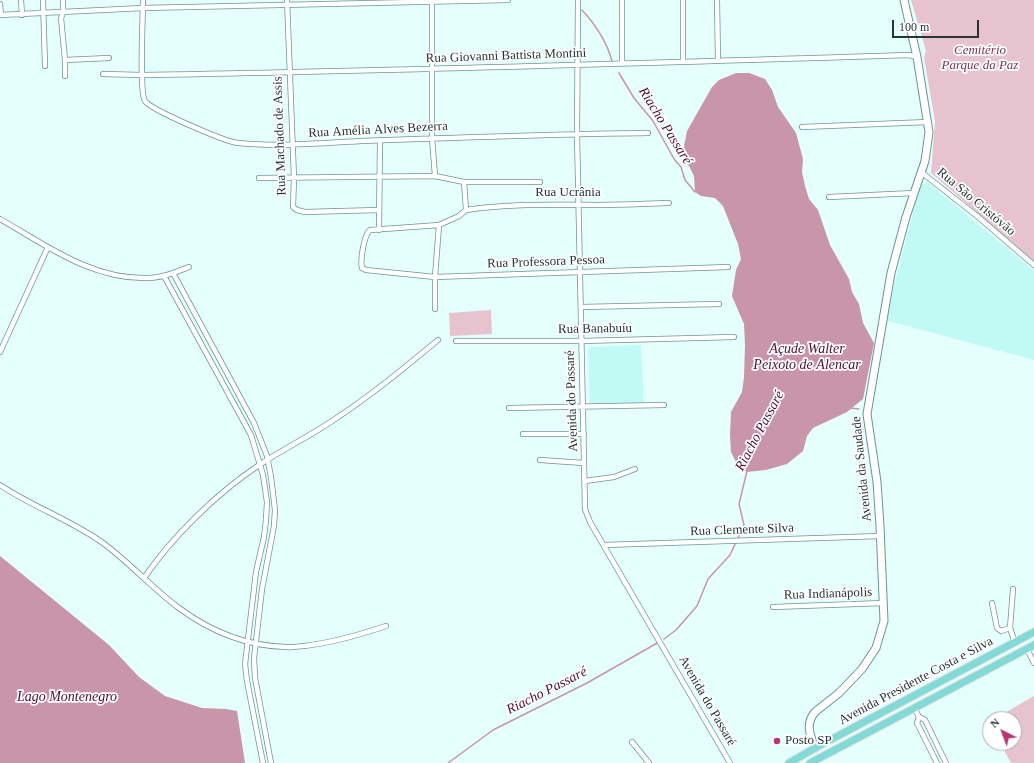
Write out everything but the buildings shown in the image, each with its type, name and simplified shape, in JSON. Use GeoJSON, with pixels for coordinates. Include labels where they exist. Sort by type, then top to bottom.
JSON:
{"type":"FeatureCollection","features":[{"type":"Feature","properties":{"kind":"main road","name":"Avenida Presidente Costa e Silva"},"geometry":{"type":"LineString","coordinates":[[789,763],[885,710],[1034,632]]}},
{"type":"Feature","properties":{"kind":"main road","name":"Avenida Presidente Costa e Silva"},"geometry":{"type":"LineString","coordinates":[[811,762],[890,720],[915,709],[1034,645]]}},
{"type":"Feature","properties":{"kind":"main road"},"geometry":{"type":"LineString","coordinates":[[900,703],[906,712]]}},
{"type":"Feature","properties":{"kind":"main road"},"geometry":{"type":"LineString","coordinates":[[885,710],[890,720]]}},
{"type":"Feature","properties":{"kind":"main road"},"geometry":{"type":"LineString","coordinates":[[807,752],[811,762]]}},
{"type":"Feature","properties":{"kind":"street"},"geometry":{"type":"LineString","coordinates":[[22,0],[22,15]]}},
{"type":"Feature","properties":{"kind":"street"},"geometry":{"type":"LineString","coordinates":[[43,0],[45,66]]}},
{"type":"Feature","properties":{"kind":"street"},"geometry":{"type":"LineString","coordinates":[[63,0],[63,13],[61,18],[65,76]]}},
{"type":"Feature","properties":{"kind":"street"},"geometry":{"type":"LineString","coordinates":[[142,75],[143,0]]}},
{"type":"Feature","properties":{"kind":"street"},"geometry":{"type":"LineString","coordinates":[[0,4],[0,15],[22,15],[287,2],[508,0]]}},
{"type":"Feature","properties":{"kind":"street","name":"Avenida do Passaré"},"geometry":{"type":"LineString","coordinates":[[578,0],[577,134],[585,508],[587,515],[604,545],[730,763]]}},
{"type":"Feature","properties":{"kind":"street"},"geometry":{"type":"LineString","coordinates":[[622,0],[622,64]]}},
{"type":"Feature","properties":{"kind":"street"},"geometry":{"type":"LineString","coordinates":[[683,0],[683,62]]}},
{"type":"Feature","properties":{"kind":"street"},"geometry":{"type":"LineString","coordinates":[[717,0],[718,61]]}},
{"type":"Feature","properties":{"kind":"street","name":"Avenida da Saudade"},"geometry":{"type":"LineString","coordinates":[[815,748],[808,727],[810,718],[814,712],[849,684],[870,659],[876,648],[883,628],[884,603],[881,536],[877,482],[868,414],[891,273],[928,148],[929,132],[904,0]]}},
{"type":"Feature","properties":{"kind":"street"},"geometry":{"type":"LineString","coordinates":[[259,178],[435,176],[432,138],[432,1]]}},
{"type":"Feature","properties":{"kind":"street","name":"Rua Machado de Assis"},"geometry":{"type":"LineString","coordinates":[[287,2],[294,178],[293,205],[296,210],[305,212],[379,210]]}},
{"type":"Feature","properties":{"kind":"street","name":"Rua Giovanni Battista Montini"},"geometry":{"type":"LineString","coordinates":[[103,74],[142,75],[431,69],[914,54]]}},
{"type":"Feature","properties":{"kind":"street"},"geometry":{"type":"LineString","coordinates":[[65,60],[109,58]]}},
{"type":"Feature","properties":{"kind":"street","name":"Rua Amélia Alves Bezerra"},"geometry":{"type":"LineString","coordinates":[[142,75],[143,95],[146,102],[152,107],[230,142],[292,145],[432,138],[648,133]]}},
{"type":"Feature","properties":{"kind":"street"},"geometry":{"type":"LineString","coordinates":[[802,127],[928,122]]}},
{"type":"Feature","properties":{"kind":"street"},"geometry":{"type":"LineString","coordinates":[[380,140],[379,230],[439,226],[459,216],[466,210],[464,182]]}},
{"type":"Feature","properties":{"kind":"street","name":"Rua São Cristóvão"},"geometry":{"type":"LineString","coordinates":[[921,172],[971,211],[1034,265]]}},
{"type":"Feature","properties":{"kind":"street","name":"Rua Ucrânia"},"geometry":{"type":"LineString","coordinates":[[435,176],[464,182],[540,182]]}},
{"type":"Feature","properties":{"kind":"street"},"geometry":{"type":"LineString","coordinates":[[829,197],[914,193]]}},
{"type":"Feature","properties":{"kind":"street","name":"Rua Ucrânia"},"geometry":{"type":"LineString","coordinates":[[466,210],[509,205],[669,203]]}},
{"type":"Feature","properties":{"kind":"street"},"geometry":{"type":"LineString","coordinates":[[0,219],[48,247],[76,261],[113,276],[149,278],[164,276],[189,267]]}},
{"type":"Feature","properties":{"kind":"street"},"geometry":{"type":"LineString","coordinates":[[435,309],[435,277],[439,226]]}},
{"type":"Feature","properties":{"kind":"street","name":"Rua Professora Pessoa"},"geometry":{"type":"LineString","coordinates":[[379,230],[370,230],[366,234],[362,268],[366,270],[435,277],[728,267]]}},
{"type":"Feature","properties":{"kind":"street"},"geometry":{"type":"LineString","coordinates":[[0,352],[48,247]]}},
{"type":"Feature","properties":{"kind":"street"},"geometry":{"type":"LineString","coordinates":[[173,273],[254,423],[263,443],[267,460],[274,495],[274,526],[262,589],[254,658],[255,678],[271,763]]}},
{"type":"Feature","properties":{"kind":"street"},"geometry":{"type":"LineString","coordinates":[[164,276],[251,436],[263,475],[267,502],[266,520],[264,537],[256,572],[245,664],[263,763]]}},
{"type":"Feature","properties":{"kind":"street"},"geometry":{"type":"LineString","coordinates":[[581,308],[719,304]]}},
{"type":"Feature","properties":{"kind":"street","name":"Rua Banabuíu"},"geometry":{"type":"LineString","coordinates":[[456,341],[581,341],[734,337]]}},
{"type":"Feature","properties":{"kind":"street"},"geometry":{"type":"LineString","coordinates":[[144,578],[152,566],[186,527],[224,492],[260,464],[350,409],[438,340]]}},
{"type":"Feature","properties":{"kind":"street"},"geometry":{"type":"LineString","coordinates":[[509,408],[664,406]]}},
{"type":"Feature","properties":{"kind":"street"},"geometry":{"type":"LineString","coordinates":[[523,434],[584,434]]}},
{"type":"Feature","properties":{"kind":"street"},"geometry":{"type":"LineString","coordinates":[[540,460],[584,463]]}},
{"type":"Feature","properties":{"kind":"street"},"geometry":{"type":"LineString","coordinates":[[585,481],[614,477],[635,469]]}},
{"type":"Feature","properties":{"kind":"street"},"geometry":{"type":"LineString","coordinates":[[0,485],[85,531],[104,544],[179,608],[199,621],[218,631],[247,642],[287,648],[322,644],[354,637],[386,626]]}},
{"type":"Feature","properties":{"kind":"street","name":"Rua Clemente Silva"},"geometry":{"type":"LineString","coordinates":[[604,545],[881,536]]}},
{"type":"Feature","properties":{"kind":"street"},"geometry":{"type":"LineString","coordinates":[[1013,589],[1010,628],[1015,642]]}},
{"type":"Feature","properties":{"kind":"street","name":"Rua Indianápolis"},"geometry":{"type":"LineString","coordinates":[[773,607],[884,603]]}},
{"type":"Feature","properties":{"kind":"street"},"geometry":{"type":"LineString","coordinates":[[992,603],[997,628],[1001,630],[1010,628]]}},
{"type":"Feature","properties":{"kind":"street"},"geometry":{"type":"LineString","coordinates":[[1026,649],[1034,663]]}},
{"type":"Feature","properties":{"kind":"street"},"geometry":{"type":"LineString","coordinates":[[915,709],[919,717],[925,720],[946,763]]}},
{"type":"Feature","properties":{"kind":"street"},"geometry":{"type":"LineString","coordinates":[[919,717],[917,723],[937,763]]}},
{"type":"Feature","properties":{"kind":"street"},"geometry":{"type":"LineString","coordinates":[[632,742],[649,763]]}},
{"type":"Feature","properties":{"kind":"shaded area"},"geometry":{"type":"Polygon","coordinates":[[[927,182],[1034,271],[1034,360],[885,320],[920,186],[927,182]]]}},
{"type":"Feature","properties":{"kind":"shaded area"},"geometry":{"type":"Polygon","coordinates":[[[641,345],[644,403],[590,404],[588,349],[591,347],[641,345]]]}},
{"type":"Feature","properties":{"kind":"green space","name":"Cemitério Parque da Paz"},"geometry":{"type":"Polygon","coordinates":[[[911,0],[1034,0],[1034,261],[931,173],[935,121],[924,58],[926,51],[911,0]]]}},
{"type":"Feature","properties":{"kind":"green space"},"geometry":{"type":"Polygon","coordinates":[[[491,310],[492,334],[450,336],[449,313],[491,310]]]}},
{"type":"Feature","properties":{"kind":"green space"},"geometry":{"type":"Polygon","coordinates":[[[1034,696],[1034,763],[1011,763],[1004,751],[1022,751],[1022,711],[1008,711],[1034,696]]]}},
{"type":"Feature","properties":{"kind":"water","name":"Açude Walter Peixoto de Alencar"},"geometry":{"type":"Polygon","coordinates":[[[736,73],[749,73],[765,79],[772,90],[778,107],[796,133],[803,159],[802,172],[809,199],[818,210],[830,245],[849,279],[852,292],[859,304],[863,323],[874,343],[863,399],[847,412],[813,428],[807,436],[803,451],[787,464],[766,470],[747,472],[737,464],[731,452],[730,435],[731,412],[742,392],[744,377],[744,324],[732,296],[736,270],[741,259],[738,244],[723,206],[715,198],[701,196],[695,192],[694,176],[687,162],[684,146],[687,131],[712,87],[719,80],[736,73]]]}},
{"type":"Feature","properties":{"kind":"water","name":"Lago Montenegro"},"geometry":{"type":"Polygon","coordinates":[[[0,556],[109,645],[139,677],[165,696],[202,708],[237,711],[245,763],[0,763],[0,556]]]}},
{"type":"Feature","properties":{"kind":"waterway","name":"Riacho Passaré"},"geometry":{"type":"LineString","coordinates":[[582,10],[600,34],[612,61]]}},
{"type":"Feature","properties":{"kind":"waterway","name":"Riacho Passaré"},"geometry":{"type":"LineString","coordinates":[[619,73],[634,98],[653,121],[674,159],[681,167],[685,180],[695,192],[696,191]]}},
{"type":"Feature","properties":{"kind":"waterway"},"geometry":{"type":"LineString","coordinates":[[850,408],[859,409]]}},
{"type":"Feature","properties":{"kind":"waterway","name":"Riacho Passaré"},"geometry":{"type":"LineString","coordinates":[[664,639],[676,630],[697,606],[708,579],[730,555],[744,525],[739,504],[747,471]]}},
{"type":"Feature","properties":{"kind":"waterway","name":"Riacho Passaré"},"geometry":{"type":"LineString","coordinates":[[448,763],[493,730],[587,683],[659,642]]}},
{"type":"Feature","properties":{"kind":"place","name":"Posto SP"},"geometry":{"type":"Point","coordinates":[777,741]}}]}
